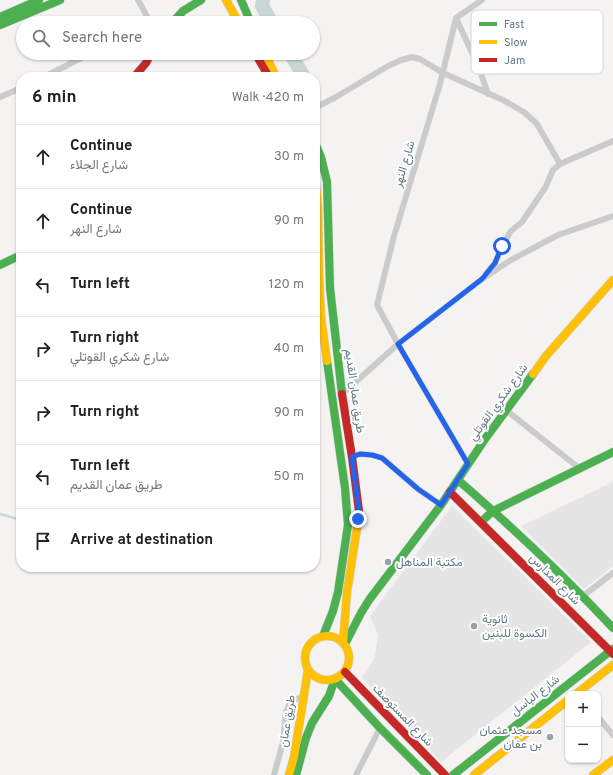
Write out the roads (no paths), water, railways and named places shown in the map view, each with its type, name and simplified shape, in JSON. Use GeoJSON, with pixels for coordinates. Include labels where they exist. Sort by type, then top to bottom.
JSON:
{"type":"FeatureCollection","features":[{"type":"Feature","properties":{"kind":"street"},"geometry":{"type":"LineString","coordinates":[[0,17],[39,0]]}},
{"type":"Feature","properties":{"kind":"street"},"geometry":{"type":"LineString","coordinates":[[22,16],[60,0]]}},
{"type":"Feature","properties":{"kind":"street"},"geometry":{"type":"LineString","coordinates":[[138,0],[147,16]]}},
{"type":"Feature","properties":{"kind":"street"},"geometry":{"type":"LineString","coordinates":[[178,16],[183,11],[201,0]]}},
{"type":"Feature","properties":{"kind":"street"},"geometry":{"type":"LineString","coordinates":[[226,0],[235,16]]}},
{"type":"Feature","properties":{"kind":"street"},"geometry":{"type":"LineString","coordinates":[[241,0],[248,16]]}},
{"type":"Feature","properties":{"kind":"street"},"geometry":{"type":"LineString","coordinates":[[471,51],[456,18],[482,0]]}},
{"type":"Feature","properties":{"kind":"street"},"geometry":{"type":"LineString","coordinates":[[0,25],[16,18]]}},
{"type":"Feature","properties":{"kind":"street","name":"شارع النهر"},"geometry":{"type":"LineString","coordinates":[[456,18],[443,73],[394,236],[377,305],[468,464]]}},
{"type":"Feature","properties":{"kind":"street"},"geometry":{"type":"LineString","coordinates":[[320,105],[388,66],[412,57],[420,59],[443,73],[503,100],[524,112],[537,124],[560,164]]}},
{"type":"Feature","properties":{"kind":"street"},"geometry":{"type":"LineString","coordinates":[[54,72],[77,60]]}},
{"type":"Feature","properties":{"kind":"street"},"geometry":{"type":"LineString","coordinates":[[138,72],[148,60]]}},
{"type":"Feature","properties":{"kind":"street"},"geometry":{"type":"LineString","coordinates":[[259,60],[266,72]]}},
{"type":"Feature","properties":{"kind":"street"},"geometry":{"type":"LineString","coordinates":[[267,60],[273,72]]}},
{"type":"Feature","properties":{"kind":"street"},"geometry":{"type":"LineString","coordinates":[[481,74],[488,94]]}},
{"type":"Feature","properties":{"kind":"street"},"geometry":{"type":"LineString","coordinates":[[0,97],[16,90]]}},
{"type":"Feature","properties":{"kind":"street"},"geometry":{"type":"LineString","coordinates":[[482,279],[495,263],[502,246],[512,231],[522,222],[545,188],[553,170],[560,164],[613,141]]}},
{"type":"Feature","properties":{"kind":"street","name":"طريق عمان القديم"},"geometry":{"type":"LineString","coordinates":[[320,154],[327,182],[330,288],[342,393],[359,511],[358,527],[347,592],[344,644]]}},
{"type":"Feature","properties":{"kind":"street"},"geometry":{"type":"LineString","coordinates":[[342,393],[398,344],[482,279],[511,260],[558,235],[613,216]]}},
{"type":"Feature","properties":{"kind":"street"},"geometry":{"type":"LineString","coordinates":[[0,265],[16,257]]}},
{"type":"Feature","properties":{"kind":"street","name":"شارع شكري القوتلي"},"geometry":{"type":"LineString","coordinates":[[344,644],[369,600],[441,505],[506,410],[546,356],[612,282]]}},
{"type":"Feature","properties":{"kind":"street","name":"طريق عمان القديم"},"geometry":{"type":"LineString","coordinates":[[320,296],[321,317],[345,488],[348,525],[338,592],[333,611],[323,636]]}},
{"type":"Feature","properties":{"kind":"street"},"geometry":{"type":"LineString","coordinates":[[506,410],[579,468]]}},
{"type":"Feature","properties":{"kind":"street"},"geometry":{"type":"LineString","coordinates":[[481,522],[493,510],[613,452]]}},
{"type":"Feature","properties":{"kind":"street"},"geometry":{"type":"LineString","coordinates":[[352,457],[360,454],[382,458],[418,489],[441,505]]}},
{"type":"Feature","properties":{"kind":"street","name":"شارع المدارس"},"geometry":{"type":"LineString","coordinates":[[458,480],[493,510],[583,596],[613,628]]}},
{"type":"Feature","properties":{"kind":"street","name":"شارع المدارس"},"geometry":{"type":"LineString","coordinates":[[450,492],[612,651]]}},
{"type":"Feature","properties":{"kind":"street"},"geometry":{"type":"LineString","coordinates":[[583,596],[613,573]]}},
{"type":"Feature","properties":{"kind":"street"},"geometry":{"type":"LineString","coordinates":[[323,636],[330,636],[337,638],[344,644],[348,651],[349,658],[345,672],[335,679],[327,681],[320,680],[313,676],[305,663],[306,649],[310,643],[323,636]]}},
{"type":"Feature","properties":{"kind":"street","name":"شارع الباسل"},"geometry":{"type":"LineString","coordinates":[[453,775],[612,651]]}},
{"type":"Feature","properties":{"kind":"street"},"geometry":{"type":"LineString","coordinates":[[581,691],[613,664]]}},
{"type":"Feature","properties":{"kind":"street","name":"طريق عمان"},"geometry":{"type":"LineString","coordinates":[[290,775],[308,670]]}},
{"type":"Feature","properties":{"kind":"street","name":"شارع المستوصف"},"geometry":{"type":"LineString","coordinates":[[345,672],[445,775]]}},
{"type":"Feature","properties":{"kind":"street","name":"طريق عمان"},"geometry":{"type":"LineString","coordinates":[[296,775],[306,738],[312,723],[329,696],[335,679]]}},
{"type":"Feature","properties":{"kind":"street","name":"شارع المستوصف"},"geometry":{"type":"LineString","coordinates":[[335,679],[380,728],[427,775]]}},
{"type":"Feature","properties":{"kind":"street"},"geometry":{"type":"LineString","coordinates":[[274,775],[284,737],[286,712],[293,700],[303,697]]}},
{"type":"Feature","properties":{"kind":"street","name":"شارع الباسل"},"geometry":{"type":"LineString","coordinates":[[474,775],[565,702]]}},
{"type":"Feature","properties":{"kind":"street"},"geometry":{"type":"LineString","coordinates":[[601,721],[613,735]]}},
{"type":"Feature","properties":{"kind":"street"},"geometry":{"type":"LineString","coordinates":[[356,775],[380,728]]}},
{"type":"Feature","properties":{"kind":"street"},"geometry":{"type":"LineString","coordinates":[[284,737],[296,741]]}},
{"type":"Feature","properties":{"kind":"street"},"geometry":{"type":"LineString","coordinates":[[593,775],[613,760]]}},
{"type":"Feature","properties":{"kind":"waterway"},"geometry":{"type":"LineString","coordinates":[[263,0],[262,6],[268,16]]}},
{"type":"Feature","properties":{"kind":"waterway"},"geometry":{"type":"LineString","coordinates":[[294,60],[301,72]]}},
{"type":"Feature","properties":{"kind":"waterway"},"geometry":{"type":"LineString","coordinates":[[0,514],[16,519]]}},
{"type":"Feature","properties":{"kind":"place","name":"مكتبة المناهل"},"geometry":{"type":"Point","coordinates":[388,562]}},
{"type":"Feature","properties":{"kind":"place","name":"ثانوية الكسوة للبنين"},"geometry":{"type":"Point","coordinates":[474,626]}},
{"type":"Feature","properties":{"kind":"place","name":"مسجد عثمان بن عفان"},"geometry":{"type":"Point","coordinates":[550,737]}}]}
